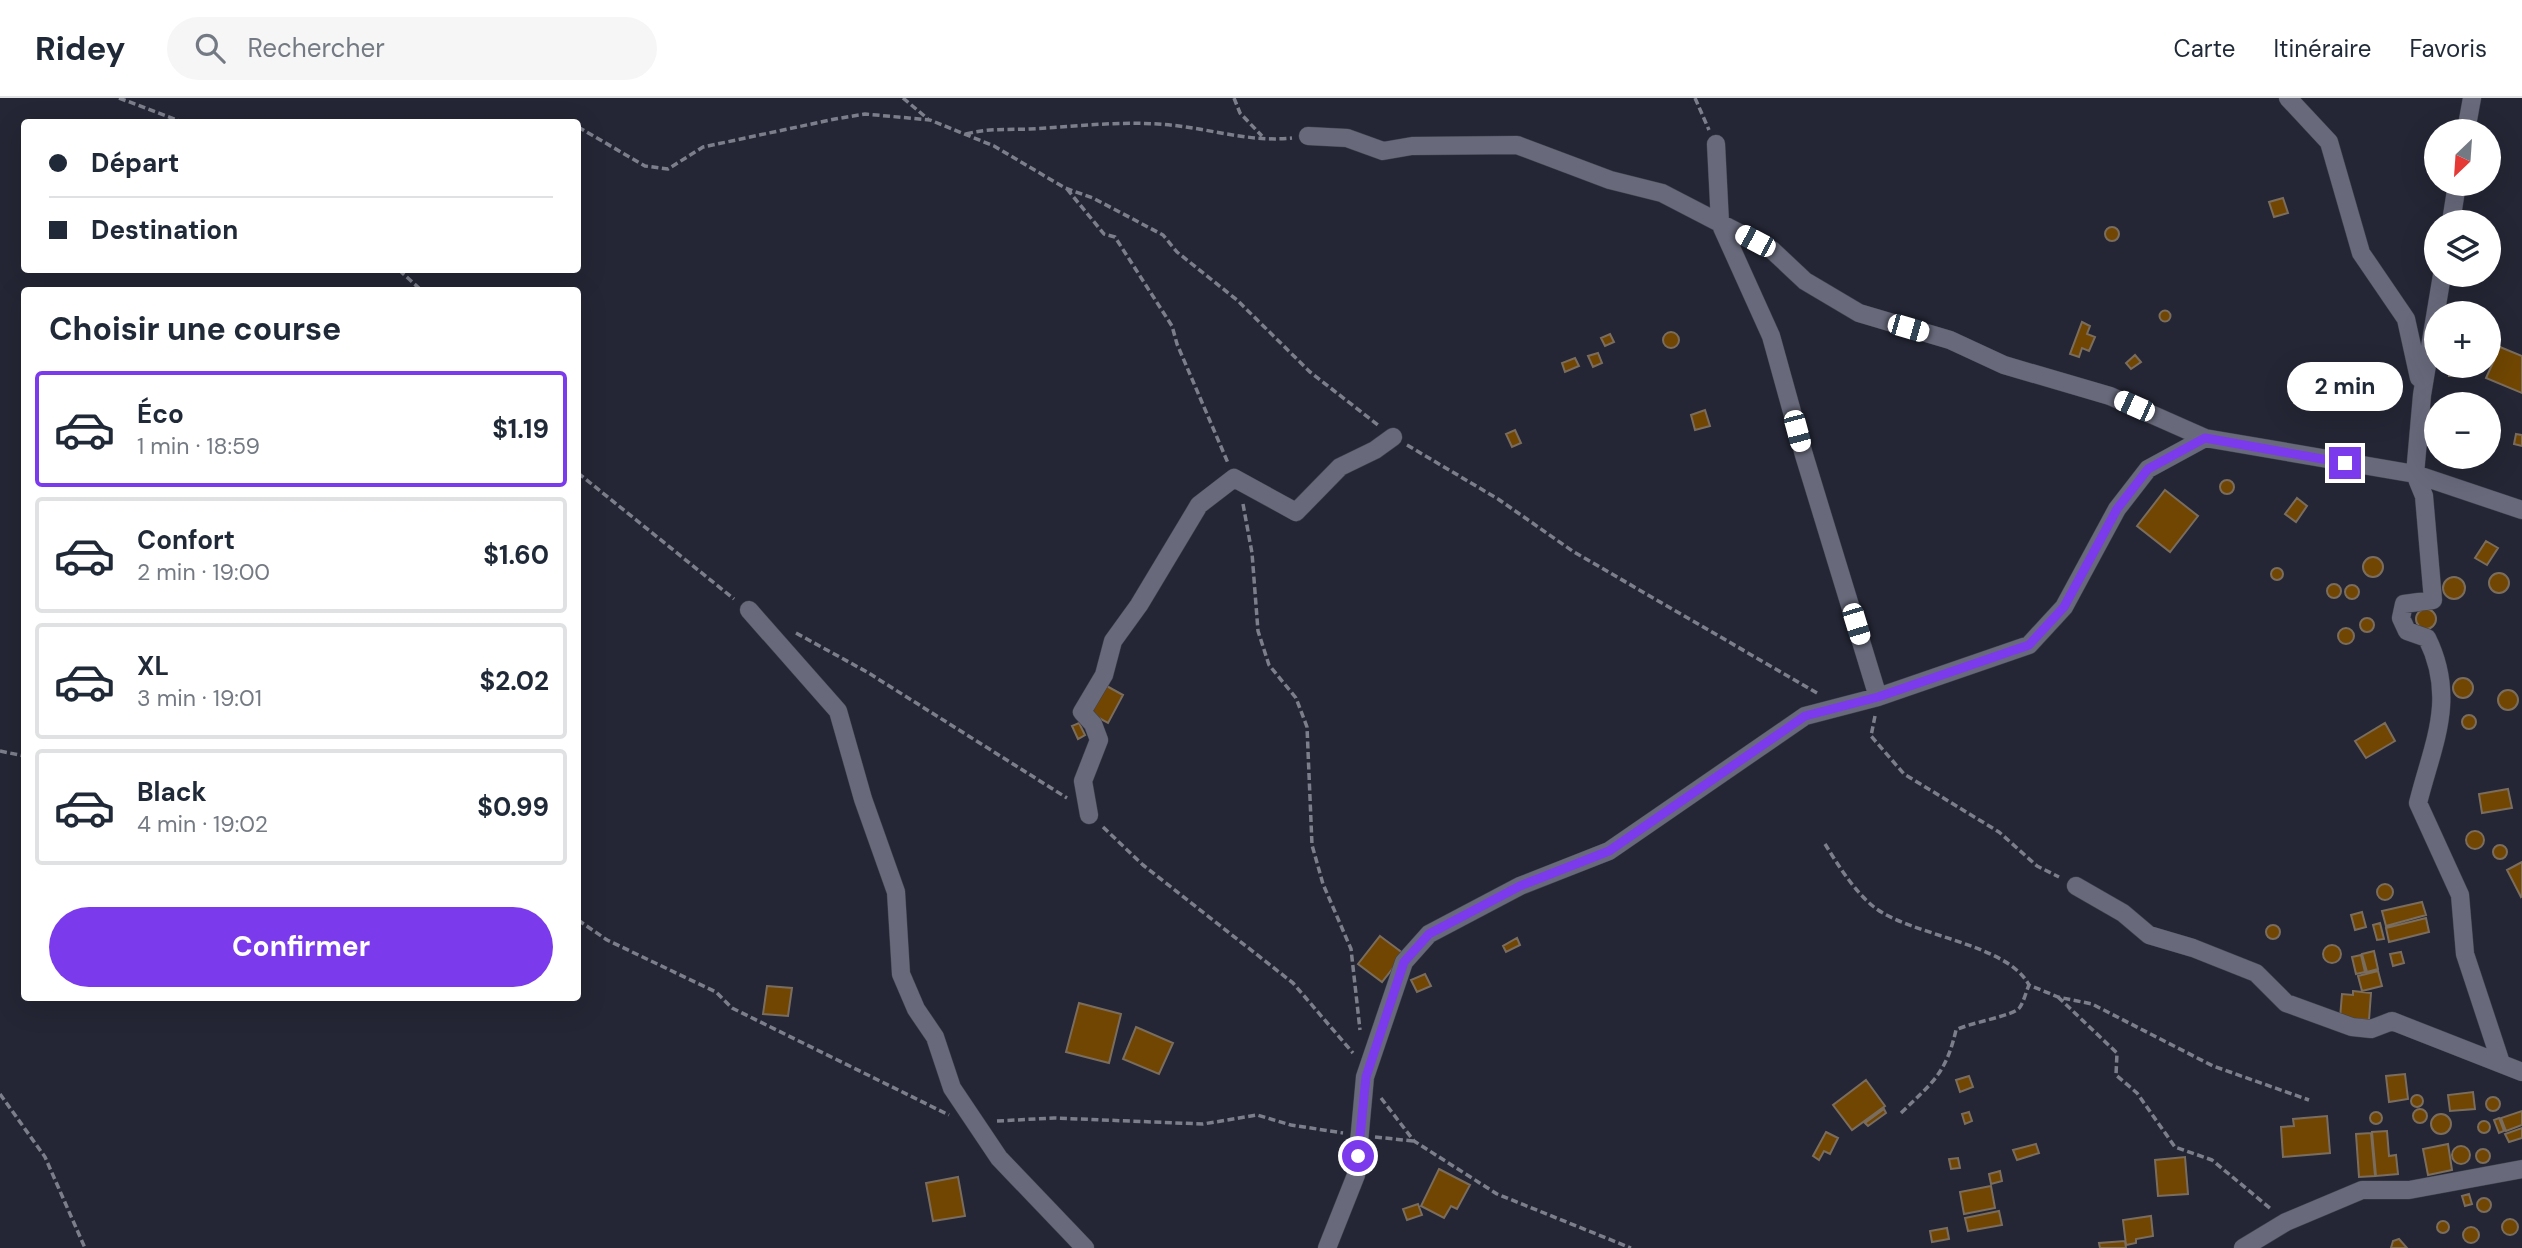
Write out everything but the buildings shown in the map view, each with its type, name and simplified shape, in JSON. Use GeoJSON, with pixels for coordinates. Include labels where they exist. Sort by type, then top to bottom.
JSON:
{"type":"FeatureCollection","features":[{"type":"Feature","properties":{"kind":"street"},"geometry":{"type":"LineString","coordinates":[[2288,98],[2329,142],[2361,253],[2406,319],[2416,355],[2421,395]]}},
{"type":"Feature","properties":{"kind":"street"},"geometry":{"type":"LineString","coordinates":[[2468,119],[2472,98]]}},
{"type":"Feature","properties":{"kind":"street"},"geometry":{"type":"LineString","coordinates":[[1308,135],[1347,138],[1383,150],[1412,146],[1517,145],[1610,180],[1662,193],[1772,250],[1805,281],[1859,313],[1950,340],[2004,365],[2110,396],[2205,438],[2415,474],[2522,510]]}},
{"type":"Feature","properties":{"kind":"street"},"geometry":{"type":"LineString","coordinates":[[1716,144],[1720,223],[1771,336],[1804,455],[1878,697]]}},
{"type":"Feature","properties":{"kind":"street"},"geometry":{"type":"LineString","coordinates":[[2440,287],[2421,395],[2415,474],[2424,496],[2432,600],[2404,604],[2401,618],[2407,631],[2427,638],[2437,659],[2443,713],[2437,744],[2418,803],[2460,895],[2465,954],[2501,1063]]}},
{"type":"Feature","properties":{"kind":"street"},"geometry":{"type":"LineString","coordinates":[[1089,815],[1083,781],[1099,740],[1093,724],[1082,712],[1104,675],[1113,641],[1139,605],[1199,505],[1234,478],[1296,513],[1340,467],[1375,450],[1393,437]]}},
{"type":"Feature","properties":{"kind":"street"},"geometry":{"type":"LineString","coordinates":[[1326,1248],[1356,1175],[1366,1077],[1404,962],[1429,934],[1520,886],[1609,851],[1805,716],[1878,697],[2029,645],[2064,607],[2117,509],[2148,469],[2205,438]]}},
{"type":"Feature","properties":{"kind":"street"},"geometry":{"type":"LineString","coordinates":[[749,610],[838,711],[863,799],[896,892],[901,974],[916,1009],[935,1037],[952,1088],[999,1158],[1085,1248]]}},
{"type":"Feature","properties":{"kind":"street"},"geometry":{"type":"LineString","coordinates":[[2076,886],[2123,913],[2149,935],[2193,948],[2256,973],[2286,1003],[2352,1027],[2371,1029],[2392,1021],[2522,1072]]}},
{"type":"Feature","properties":{"kind":"street"},"geometry":{"type":"LineString","coordinates":[[2243,1248],[2287,1222],[2362,1190],[2409,1189],[2522,1169]]}},
{"type":"Feature","properties":{"kind":"path"},"geometry":{"type":"LineString","coordinates":[[120,98],[174,119]]}},
{"type":"Feature","properties":{"kind":"path"},"geometry":{"type":"LineString","coordinates":[[904,98],[930,120]]}},
{"type":"Feature","properties":{"kind":"path"},"geometry":{"type":"LineString","coordinates":[[1234,98],[1240,113],[1264,137]]}},
{"type":"Feature","properties":{"kind":"path"},"geometry":{"type":"LineString","coordinates":[[1695,98],[1716,144]]}},
{"type":"Feature","properties":{"kind":"path"},"geometry":{"type":"LineString","coordinates":[[581,129],[645,166],[668,169],[703,147],[865,114],[930,120],[994,146],[1065,187],[1093,198],[1163,234],[1177,252],[1237,300],[1310,372],[1393,437],[1498,499],[1574,552],[1827,698]]}},
{"type":"Feature","properties":{"kind":"path"},"geometry":{"type":"LineString","coordinates":[[964,134],[983,129],[1070,127],[1115,122],[1264,137],[1308,135]]}},
{"type":"Feature","properties":{"kind":"path"},"geometry":{"type":"LineString","coordinates":[[1065,187],[1104,234],[1115,237],[1172,326],[1247,515],[1258,631],[1269,665],[1296,698],[1307,727],[1312,845],[1323,884],[1351,948],[1361,1038]]}},
{"type":"Feature","properties":{"kind":"path"},"geometry":{"type":"LineString","coordinates":[[401,273],[418,287]]}},
{"type":"Feature","properties":{"kind":"path"},"geometry":{"type":"LineString","coordinates":[[581,475],[749,610]]}},
{"type":"Feature","properties":{"kind":"path"},"geometry":{"type":"LineString","coordinates":[[793,631],[867,672],[1044,781],[1089,815],[1143,865],[1293,983],[1350,1046],[1366,1077],[1414,1141],[1497,1194],[1630,1248]]}},
{"type":"Feature","properties":{"kind":"path"},"geometry":{"type":"LineString","coordinates":[[1878,697],[1871,736],[1904,774],[2000,832],[2038,866],[2076,886]]}},
{"type":"Feature","properties":{"kind":"path"},"geometry":{"type":"LineString","coordinates":[[0,751],[21,755]]}},
{"type":"Feature","properties":{"kind":"path"},"geometry":{"type":"LineString","coordinates":[[1825,844],[1839,867],[1874,907],[1993,957],[2022,972],[2029,985],[2058,997],[2092,1004],[2213,1066],[2309,1100]]}},
{"type":"Feature","properties":{"kind":"path"},"geometry":{"type":"LineString","coordinates":[[581,922],[607,940],[716,992],[732,1008],[935,1111],[973,1122],[1054,1118],[1203,1124],[1257,1115],[1292,1125],[1414,1141]]}},
{"type":"Feature","properties":{"kind":"path"},"geometry":{"type":"LineString","coordinates":[[1901,1113],[1941,1075],[1956,1030],[1975,1021],[2011,1015],[2020,1008],[2029,985]]}},
{"type":"Feature","properties":{"kind":"path"},"geometry":{"type":"LineString","coordinates":[[2058,997],[2117,1054],[2116,1075],[2137,1093],[2175,1147],[2212,1160],[2287,1222]]}},
{"type":"Feature","properties":{"kind":"path"},"geometry":{"type":"LineString","coordinates":[[0,1094],[45,1157],[85,1248]]}},
{"type":"Feature","properties":{"kind":"route"},"geometry":{"type":"LineString","coordinates":[[1358,1156],[1366,1077],[1404,962],[1429,934],[1520,886],[1609,851],[1733,763],[1805,716],[1878,697],[2029,645],[2064,607],[2117,509],[2148,469],[2205,438],[2345,463]]}}]}
